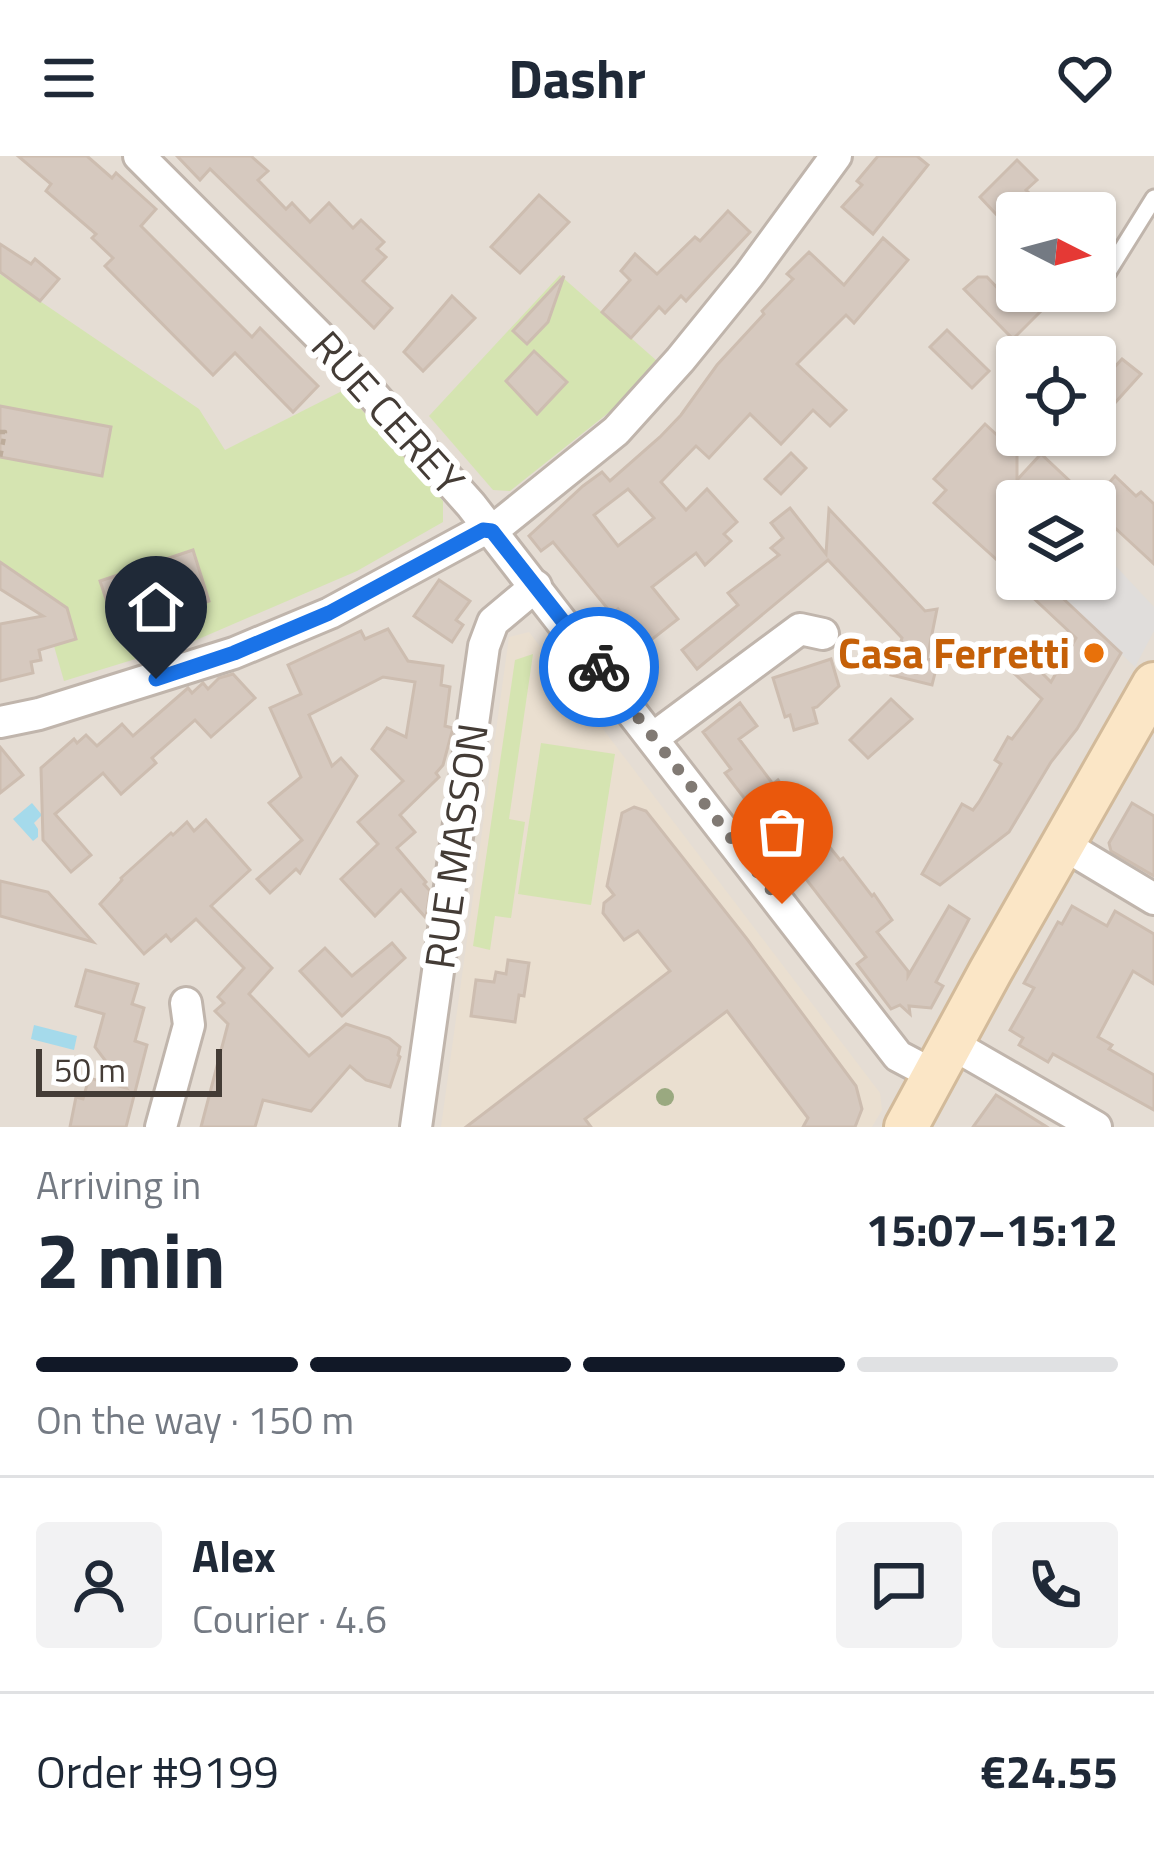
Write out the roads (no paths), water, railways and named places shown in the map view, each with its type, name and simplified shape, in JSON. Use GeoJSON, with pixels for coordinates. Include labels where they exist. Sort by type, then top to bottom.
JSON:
{"type":"FeatureCollection","features":[{"type":"Feature","properties":{"kind":"main road"},"geometry":{"type":"LineString","coordinates":[[906,1127],[1154,685]]}},
{"type":"Feature","properties":{"kind":"street","name":"RUE CEREY"},"geometry":{"type":"LineString","coordinates":[[139,156],[331,348],[492,531],[898,1055],[943,1059],[1096,1127]]}},
{"type":"Feature","properties":{"kind":"street"},"geometry":{"type":"LineString","coordinates":[[0,722],[234,653],[329,613],[483,530],[492,531],[616,431],[749,275],[836,156]]}},
{"type":"Feature","properties":{"kind":"street","name":"RUE MASSON"},"geometry":{"type":"LineString","coordinates":[[416,1127],[484,646],[493,622],[536,586]]}},
{"type":"Feature","properties":{"kind":"street"},"geometry":{"type":"LineString","coordinates":[[653,738],[800,629],[823,634]]}},
{"type":"Feature","properties":{"kind":"street"},"geometry":{"type":"LineString","coordinates":[[1064,845],[1154,899]]}},
{"type":"Feature","properties":{"kind":"street"},"geometry":{"type":"LineString","coordinates":[[161,1127],[189,1025],[186,1003]]}},
{"type":"Feature","properties":{"kind":"lane"},"geometry":{"type":"LineString","coordinates":[[1116,259],[1154,198]]}},
{"type":"Feature","properties":{"kind":"water"},"geometry":{"type":"Polygon","coordinates":[[[32,803],[42,815],[34,823],[38,837],[33,841],[13,819],[32,803]]]}},
{"type":"Feature","properties":{"kind":"water"},"geometry":{"type":"Polygon","coordinates":[[[34,1025],[77,1036],[74,1050],[31,1039],[34,1025]]]}},
{"type":"Feature","properties":{"kind":"place","name":"Casa Ferretti"},"geometry":{"type":"Point","coordinates":[1094,653]}}]}
